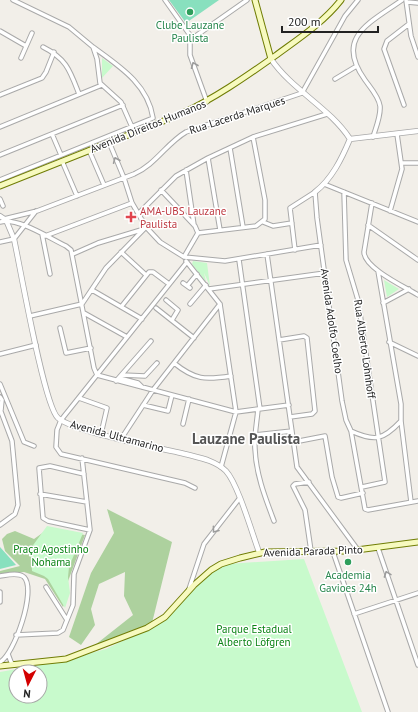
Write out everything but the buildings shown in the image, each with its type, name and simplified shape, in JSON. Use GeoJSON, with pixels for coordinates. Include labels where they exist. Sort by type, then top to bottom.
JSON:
{"type":"FeatureCollection","features":[{"type":"Feature","properties":{"kind":"main road"},"geometry":{"type":"LineString","coordinates":[[256,0],[271,59]]}},
{"type":"Feature","properties":{"kind":"main road","name":"Avenida Direitos Humanos"},"geometry":{"type":"LineString","coordinates":[[0,186],[61,158],[89,150],[181,114],[207,102],[228,90],[310,31],[340,0]]}},
{"type":"Feature","properties":{"kind":"main road","name":"Avenida Parada Pinto"},"geometry":{"type":"LineString","coordinates":[[24,664],[66,659],[147,628],[165,617],[189,590],[217,566],[259,552],[333,552],[378,548],[418,542]]}},
{"type":"Feature","properties":{"kind":"street"},"geometry":{"type":"LineString","coordinates":[[0,180],[61,158],[153,118],[140,85],[114,62],[69,27],[14,0]]}},
{"type":"Feature","properties":{"kind":"street"},"geometry":{"type":"LineString","coordinates":[[165,0],[192,38]]}},
{"type":"Feature","properties":{"kind":"street"},"geometry":{"type":"LineString","coordinates":[[237,0],[241,5]]}},
{"type":"Feature","properties":{"kind":"street"},"geometry":{"type":"LineString","coordinates":[[207,102],[190,55],[189,43],[192,38],[247,0]]}},
{"type":"Feature","properties":{"kind":"street"},"geometry":{"type":"LineString","coordinates":[[302,93],[345,16],[358,0]]}},
{"type":"Feature","properties":{"kind":"street"},"geometry":{"type":"LineString","coordinates":[[373,136],[380,113],[379,102],[355,67],[353,46],[359,33],[402,0]]}},
{"type":"Feature","properties":{"kind":"street"},"geometry":{"type":"LineString","coordinates":[[418,3],[407,1],[412,41],[418,57]]}},
{"type":"Feature","properties":{"kind":"street"},"geometry":{"type":"LineString","coordinates":[[404,105],[384,49],[387,41],[409,24]]}},
{"type":"Feature","properties":{"kind":"street"},"geometry":{"type":"LineString","coordinates":[[0,31],[26,46]]}},
{"type":"Feature","properties":{"kind":"street"},"geometry":{"type":"LineString","coordinates":[[21,58],[32,33]]}},
{"type":"Feature","properties":{"kind":"street"},"geometry":{"type":"LineString","coordinates":[[44,47],[54,52],[68,66],[79,94]]}},
{"type":"Feature","properties":{"kind":"street"},"geometry":{"type":"LineString","coordinates":[[93,47],[97,59],[99,78],[102,85],[123,105],[132,127]]}},
{"type":"Feature","properties":{"kind":"street"},"geometry":{"type":"LineString","coordinates":[[0,95],[42,78],[54,52]]}},
{"type":"Feature","properties":{"kind":"street"},"geometry":{"type":"LineString","coordinates":[[271,59],[302,93],[342,128],[350,139]]}},
{"type":"Feature","properties":{"kind":"street"},"geometry":{"type":"LineString","coordinates":[[335,79],[355,67]]}},
{"type":"Feature","properties":{"kind":"street"},"geometry":{"type":"LineString","coordinates":[[0,127],[102,85]]}},
{"type":"Feature","properties":{"kind":"street","name":"Rua Lacerda Marques"},"geometry":{"type":"LineString","coordinates":[[0,222],[4,218],[37,210],[124,178],[146,167],[176,138],[186,132],[302,93]]}},
{"type":"Feature","properties":{"kind":"street"},"geometry":{"type":"LineString","coordinates":[[0,154],[123,105]]}},
{"type":"Feature","properties":{"kind":"street"},"geometry":{"type":"LineString","coordinates":[[138,214],[176,176],[208,158],[253,137],[327,114]]}},
{"type":"Feature","properties":{"kind":"street"},"geometry":{"type":"LineString","coordinates":[[350,139],[418,131]]}},
{"type":"Feature","properties":{"kind":"street"},"geometry":{"type":"LineString","coordinates":[[52,134],[77,196]]}},
{"type":"Feature","properties":{"kind":"street"},"geometry":{"type":"LineString","coordinates":[[390,211],[400,177],[402,163],[397,134]]}},
{"type":"Feature","properties":{"kind":"street"},"geometry":{"type":"LineString","coordinates":[[198,233],[259,225],[266,218],[265,200],[253,137]]}},
{"type":"Feature","properties":{"kind":"street"},"geometry":{"type":"LineString","coordinates":[[296,250],[290,208],[324,184],[338,164],[350,139]]}},
{"type":"Feature","properties":{"kind":"street"},"geometry":{"type":"LineString","coordinates":[[109,142],[124,178],[132,203],[146,227],[160,242],[184,256],[216,261],[239,260],[321,245]]}},
{"type":"Feature","properties":{"kind":"street"},"geometry":{"type":"LineString","coordinates":[[230,148],[243,227]]}},
{"type":"Feature","properties":{"kind":"street"},"geometry":{"type":"LineString","coordinates":[[89,150],[104,185]]}},
{"type":"Feature","properties":{"kind":"street"},"geometry":{"type":"LineString","coordinates":[[208,158],[220,230]]}},
{"type":"Feature","properties":{"kind":"street"},"geometry":{"type":"LineString","coordinates":[[402,163],[418,163]]}},
{"type":"Feature","properties":{"kind":"street"},"geometry":{"type":"LineString","coordinates":[[186,170],[195,226],[198,233]]}},
{"type":"Feature","properties":{"kind":"street"},"geometry":{"type":"LineString","coordinates":[[324,184],[418,222]]}},
{"type":"Feature","properties":{"kind":"street"},"geometry":{"type":"LineString","coordinates":[[161,190],[195,226]]}},
{"type":"Feature","properties":{"kind":"street","name":"Rua Alberto Lohnhoff"},"geometry":{"type":"LineString","coordinates":[[344,192],[346,260],[358,300],[385,482],[362,487]]}},
{"type":"Feature","properties":{"kind":"street","name":"Avenida Adolfo Coelho"},"geometry":{"type":"LineString","coordinates":[[312,193],[321,245],[342,401],[346,420],[352,431],[365,508],[368,510],[411,502]]}},
{"type":"Feature","properties":{"kind":"street"},"geometry":{"type":"LineString","coordinates":[[0,199],[3,206]]}},
{"type":"Feature","properties":{"kind":"street"},"geometry":{"type":"LineString","coordinates":[[44,235],[132,203]]}},
{"type":"Feature","properties":{"kind":"street"},"geometry":{"type":"LineString","coordinates":[[372,204],[364,255],[368,263],[378,271],[418,295]]}},
{"type":"Feature","properties":{"kind":"street","name":"Rua Lacerda Marques"},"geometry":{"type":"LineString","coordinates":[[14,239],[37,210]]}},
{"type":"Feature","properties":{"kind":"street"},"geometry":{"type":"LineString","coordinates":[[4,218],[24,225],[66,246],[73,254],[90,348],[97,375]]}},
{"type":"Feature","properties":{"kind":"street","name":"Avenida Ultramarino"},"geometry":{"type":"LineString","coordinates":[[4,218],[14,239],[48,400],[52,410],[61,420],[101,434],[205,459],[221,468],[232,480],[259,552]]}},
{"type":"Feature","properties":{"kind":"street"},"geometry":{"type":"LineString","coordinates":[[263,222],[273,226],[292,223]]}},
{"type":"Feature","properties":{"kind":"street"},"geometry":{"type":"LineString","coordinates":[[368,225],[418,260]]}},
{"type":"Feature","properties":{"kind":"street"},"geometry":{"type":"LineString","coordinates":[[30,316],[82,304],[106,268],[146,227]]}},
{"type":"Feature","properties":{"kind":"street"},"geometry":{"type":"LineString","coordinates":[[73,254],[98,243],[142,230]]}},
{"type":"Feature","properties":{"kind":"street"},"geometry":{"type":"LineString","coordinates":[[184,256],[198,233]]}},
{"type":"Feature","properties":{"kind":"street"},"geometry":{"type":"LineString","coordinates":[[44,235],[50,274]]}},
{"type":"Feature","properties":{"kind":"street"},"geometry":{"type":"LineString","coordinates":[[0,242],[14,239]]}},
{"type":"Feature","properties":{"kind":"street"},"geometry":{"type":"LineString","coordinates":[[121,252],[146,275]]}},
{"type":"Feature","properties":{"kind":"street"},"geometry":{"type":"LineString","coordinates":[[267,254],[297,467],[358,550]]}},
{"type":"Feature","properties":{"kind":"street"},"geometry":{"type":"LineString","coordinates":[[184,256],[220,304],[236,412],[221,468]]}},
{"type":"Feature","properties":{"kind":"street"},"geometry":{"type":"LineString","coordinates":[[239,260],[259,409],[255,435],[255,448],[259,476],[274,521]]}},
{"type":"Feature","properties":{"kind":"street"},"geometry":{"type":"LineString","coordinates":[[187,262],[61,420],[57,430],[57,450],[62,454],[186,483],[195,488]]}},
{"type":"Feature","properties":{"kind":"street"},"geometry":{"type":"LineString","coordinates":[[121,307],[146,275],[152,271],[169,284]]}},
{"type":"Feature","properties":{"kind":"street"},"geometry":{"type":"LineString","coordinates":[[378,271],[389,342],[401,404],[401,420],[411,502],[418,501]]}},
{"type":"Feature","properties":{"kind":"street"},"geometry":{"type":"LineString","coordinates":[[209,289],[325,273]]}},
{"type":"Feature","properties":{"kind":"street"},"geometry":{"type":"LineString","coordinates":[[183,283],[188,287],[197,274]]}},
{"type":"Feature","properties":{"kind":"street"},"geometry":{"type":"LineString","coordinates":[[190,304],[206,285]]}},
{"type":"Feature","properties":{"kind":"street"},"geometry":{"type":"LineString","coordinates":[[383,303],[409,289]]}},
{"type":"Feature","properties":{"kind":"street"},"geometry":{"type":"LineString","coordinates":[[92,290],[142,319]]}},
{"type":"Feature","properties":{"kind":"street"},"geometry":{"type":"LineString","coordinates":[[166,300],[178,310],[172,320]]}},
{"type":"Feature","properties":{"kind":"street"},"geometry":{"type":"LineString","coordinates":[[121,439],[153,390],[220,304]]}},
{"type":"Feature","properties":{"kind":"street"},"geometry":{"type":"LineString","coordinates":[[156,308],[194,338]]}},
{"type":"Feature","properties":{"kind":"street"},"geometry":{"type":"LineString","coordinates":[[84,313],[127,337]]}},
{"type":"Feature","properties":{"kind":"street"},"geometry":{"type":"LineString","coordinates":[[60,328],[66,353],[90,348]]}},
{"type":"Feature","properties":{"kind":"street"},"geometry":{"type":"LineString","coordinates":[[280,340],[304,336],[307,338],[315,411],[312,414],[290,417]]}},
{"type":"Feature","properties":{"kind":"street"},"geometry":{"type":"LineString","coordinates":[[119,378],[151,341]]}},
{"type":"Feature","properties":{"kind":"street"},"geometry":{"type":"LineString","coordinates":[[389,342],[418,356]]}},
{"type":"Feature","properties":{"kind":"street"},"geometry":{"type":"LineString","coordinates":[[0,354],[36,345]]}},
{"type":"Feature","properties":{"kind":"street"},"geometry":{"type":"LineString","coordinates":[[97,375],[119,378],[145,376],[157,363]]}},
{"type":"Feature","properties":{"kind":"street"},"geometry":{"type":"LineString","coordinates":[[174,363],[191,375],[203,379],[231,376]]}},
{"type":"Feature","properties":{"kind":"street"},"geometry":{"type":"LineString","coordinates":[[119,378],[142,387],[236,412],[289,405]]}},
{"type":"Feature","properties":{"kind":"street"},"geometry":{"type":"LineString","coordinates":[[0,384],[24,442],[34,446]]}},
{"type":"Feature","properties":{"kind":"street"},"geometry":{"type":"LineString","coordinates":[[142,405],[168,411],[172,395]]}},
{"type":"Feature","properties":{"kind":"street"},"geometry":{"type":"LineString","coordinates":[[0,397],[2,400],[0,410],[12,441],[18,505],[15,514],[0,525]]}},
{"type":"Feature","properties":{"kind":"street"},"geometry":{"type":"LineString","coordinates":[[79,398],[104,406],[107,410],[101,434]]}},
{"type":"Feature","properties":{"kind":"street"},"geometry":{"type":"LineString","coordinates":[[183,424],[189,399]]}},
{"type":"Feature","properties":{"kind":"street"},"geometry":{"type":"LineString","coordinates":[[352,431],[367,438],[378,438],[388,433],[401,420]]}},
{"type":"Feature","properties":{"kind":"street"},"geometry":{"type":"LineString","coordinates":[[255,435],[292,431]]}},
{"type":"Feature","properties":{"kind":"street"},"geometry":{"type":"LineString","coordinates":[[294,442],[325,436],[332,477],[338,497],[341,498],[363,493]]}},
{"type":"Feature","properties":{"kind":"street"},"geometry":{"type":"LineString","coordinates":[[16,635],[58,633],[63,630],[67,620],[74,600],[74,574],[90,530],[90,518],[82,458]]}},
{"type":"Feature","properties":{"kind":"street"},"geometry":{"type":"LineString","coordinates":[[84,474],[50,466],[41,466],[39,470],[42,515],[45,520],[90,530]]}},
{"type":"Feature","properties":{"kind":"street"},"geometry":{"type":"LineString","coordinates":[[309,482],[295,484],[294,486],[305,510],[311,552]]}},
{"type":"Feature","properties":{"kind":"street"},"geometry":{"type":"LineString","coordinates":[[40,494],[87,502]]}},
{"type":"Feature","properties":{"kind":"street"},"geometry":{"type":"LineString","coordinates":[[189,590],[202,549],[239,499]]}},
{"type":"Feature","properties":{"kind":"street"},"geometry":{"type":"LineString","coordinates":[[378,548],[418,665]]}},
{"type":"Feature","properties":{"kind":"street"},"geometry":{"type":"LineString","coordinates":[[333,552],[388,712]]}},
{"type":"Feature","properties":{"kind":"street"},"geometry":{"type":"LineString","coordinates":[[0,576],[17,574],[24,576],[26,580],[28,603],[8,654],[0,662]]}},
{"type":"Feature","properties":{"kind":"street"},"geometry":{"type":"LineString","coordinates":[[46,587],[67,620]]}},
{"type":"Feature","properties":{"kind":"street"},"geometry":{"type":"LineString","coordinates":[[0,592],[0,602]]}},
{"type":"Feature","properties":{"kind":"street"},"geometry":{"type":"LineString","coordinates":[[354,614],[418,594]]}},
{"type":"Feature","properties":{"kind":"street"},"geometry":{"type":"LineString","coordinates":[[8,654],[10,662],[13,664]]}},
{"type":"Feature","properties":{"kind":"green space","name":"Clube Lauzane Paulista"},"geometry":{"type":"Polygon","coordinates":[[[169,0],[219,0],[186,23],[169,0]]]}},
{"type":"Feature","properties":{"kind":"green space"},"geometry":{"type":"Polygon","coordinates":[[[102,58],[113,66],[102,78],[102,58]]]}},
{"type":"Feature","properties":{"kind":"green space"},"geometry":{"type":"Polygon","coordinates":[[[193,261],[207,263],[210,286],[204,273],[206,282],[192,264],[193,261]]]}},
{"type":"Feature","properties":{"kind":"green space"},"geometry":{"type":"Polygon","coordinates":[[[384,280],[399,289],[387,297],[384,280]]]}},
{"type":"Feature","properties":{"kind":"green space"},"geometry":{"type":"Polygon","coordinates":[[[107,509],[172,542],[152,623],[95,645],[133,615],[124,596],[125,572],[99,584],[91,609],[95,625],[81,645],[69,637],[91,573],[114,533],[107,509]]]}},
{"type":"Feature","properties":{"kind":"green space","name":"Praça Agostinho Nohama"},"geometry":{"type":"Polygon","coordinates":[[[47,526],[83,533],[69,567],[68,577],[70,593],[65,608],[48,579],[32,571],[31,548],[47,526]]]}},
{"type":"Feature","properties":{"kind":"green space","name":"Praça Agostinho Nohama"},"geometry":{"type":"Polygon","coordinates":[[[48,529],[85,535],[67,584],[67,598],[63,607],[45,579],[24,572],[0,574],[0,571],[20,566],[5,551],[2,539],[7,534],[15,531],[34,539],[48,529]]]}},
{"type":"Feature","properties":{"kind":"green space"},"geometry":{"type":"Polygon","coordinates":[[[0,547],[16,565],[0,569],[0,547]]]}},
{"type":"Feature","properties":{"kind":"green space","name":"Parque Estadual Alberto Löfgren"},"geometry":{"type":"Polygon","coordinates":[[[304,559],[362,712],[0,712],[0,672],[8,671],[8,704],[48,704],[48,664],[44,664],[106,649],[154,626],[205,575],[227,564],[304,559]]]}},
{"type":"Feature","properties":{"kind":"place","name":"Clube Lauzane Paulista"},"geometry":{"type":"Point","coordinates":[190,12]}},
{"type":"Feature","properties":{"kind":"place","name":"AMA-UBS Lauzane Paulista"},"geometry":{"type":"Point","coordinates":[131,217]}},
{"type":"Feature","properties":{"kind":"place","name":"Academia Gavioes 24h"},"geometry":{"type":"Point","coordinates":[348,562]}},
{"type":"Feature","properties":{"kind":"district","name":"Lauzane Paulista"},"geometry":{"type":"Point","coordinates":[246,439]}}]}
